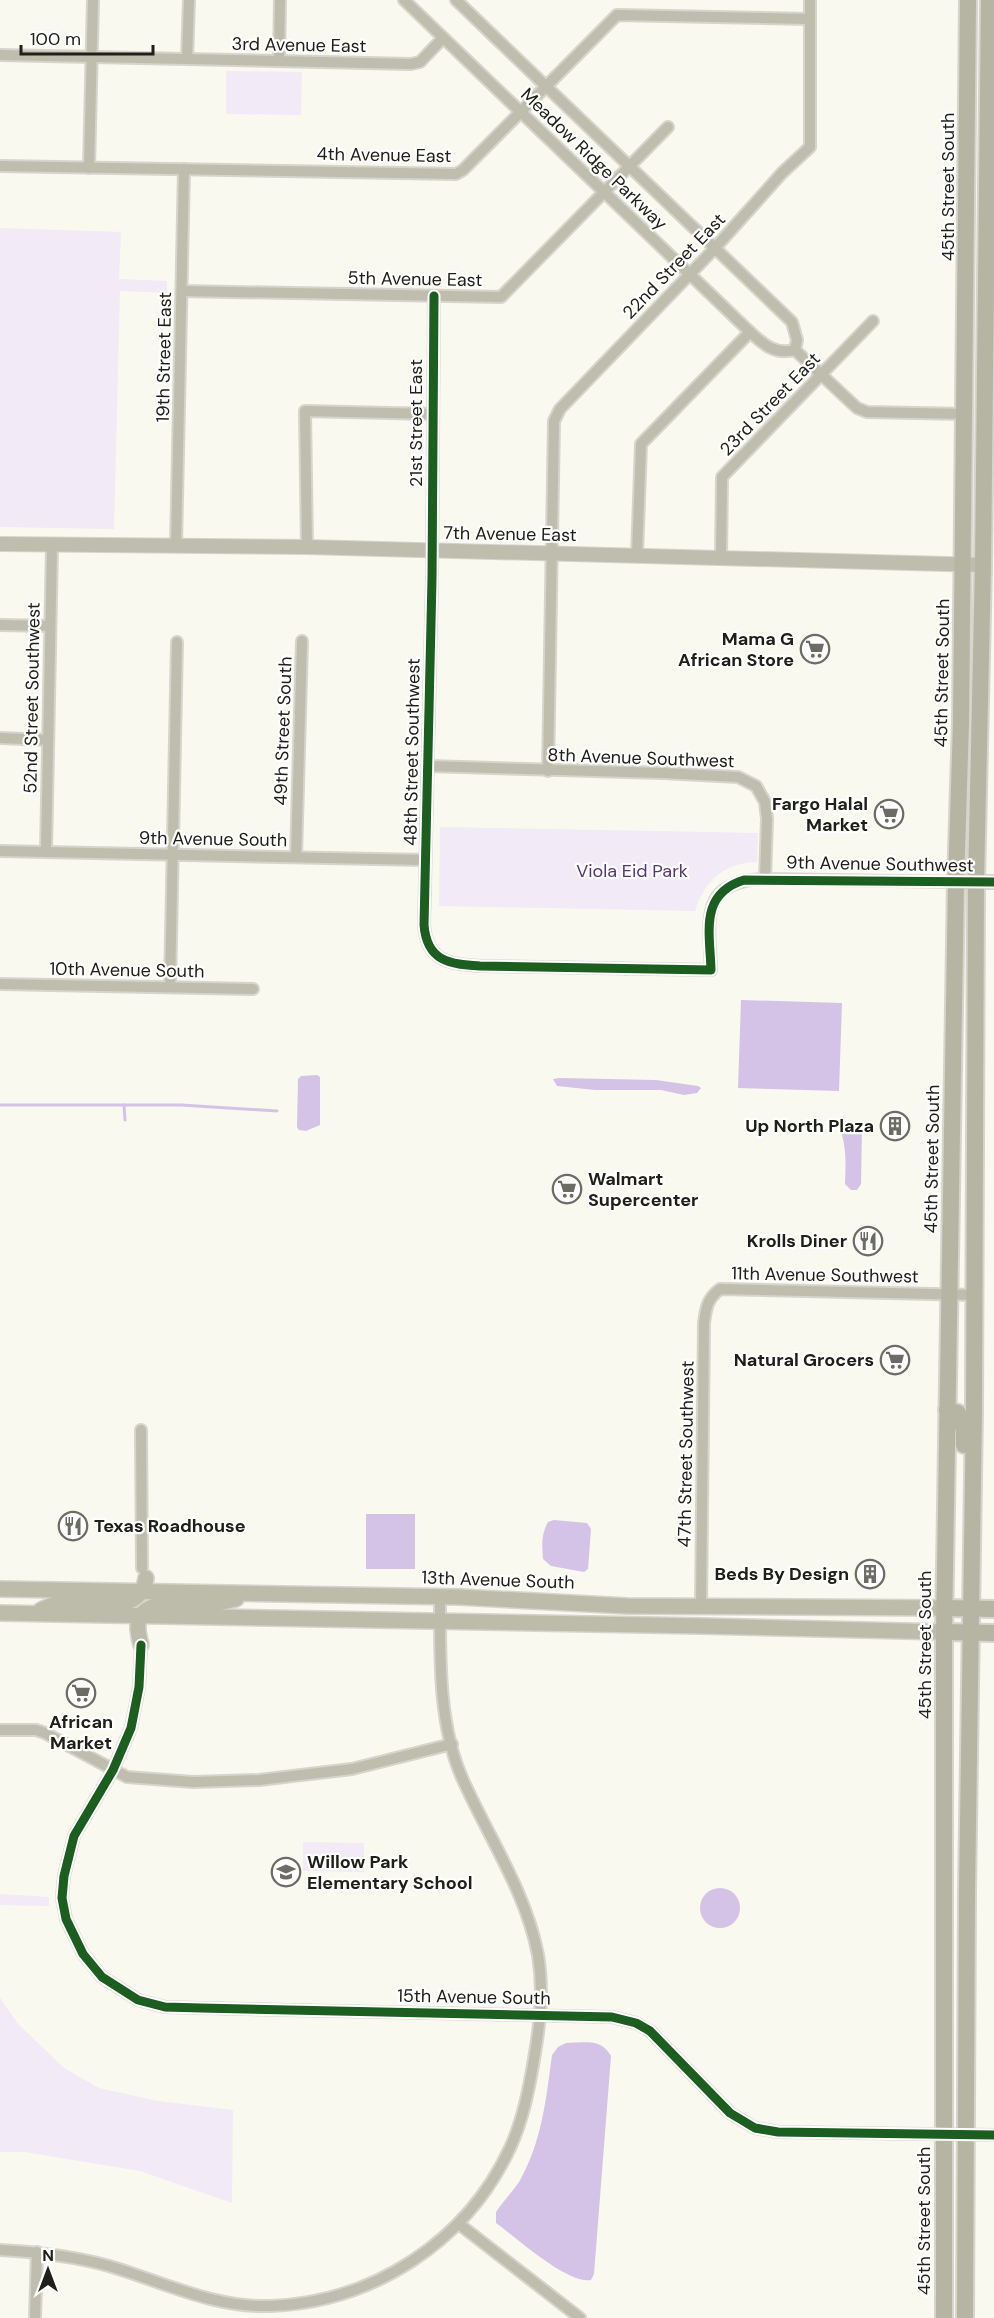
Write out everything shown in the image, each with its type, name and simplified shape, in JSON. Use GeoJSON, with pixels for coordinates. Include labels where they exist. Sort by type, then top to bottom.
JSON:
{"type":"FeatureCollection","features":[{"type":"Feature","properties":{"kind":"main road","name":"45th Street South"},"geometry":{"type":"LineString","coordinates":[[944,2316],[944,1632],[954,978],[961,723],[968,0]]}},
{"type":"Feature","properties":{"kind":"main road","name":"45th Street South"},"geometry":{"type":"LineString","coordinates":[[965,2318],[966,1980],[973,1608],[976,882],[983,565],[989,0]]}},
{"type":"Feature","properties":{"kind":"main road"},"geometry":{"type":"LineString","coordinates":[[954,978],[960,1018],[959,1068],[966,1084],[974,1088]]}},
{"type":"Feature","properties":{"kind":"main road"},"geometry":{"type":"LineString","coordinates":[[952,1087],[962,1091],[966,1099],[968,1174],[975,1197]]}},
{"type":"Feature","properties":{"kind":"main road"},"geometry":{"type":"LineString","coordinates":[[948,1342],[953,1354],[957,1403],[963,1409],[974,1410]]}},
{"type":"Feature","properties":{"kind":"main road"},"geometry":{"type":"LineString","coordinates":[[947,1410],[958,1413],[964,1430],[967,1485],[972,1521]]}},
{"type":"Feature","properties":{"kind":"main road"},"geometry":{"type":"LineString","coordinates":[[0,1589],[115,1590],[130,1587],[139,1577],[144,1579]]}},
{"type":"Feature","properties":{"kind":"main road"},"geometry":{"type":"LineString","coordinates":[[115,1590],[144,1579]]}},
{"type":"Feature","properties":{"kind":"main road"},"geometry":{"type":"LineString","coordinates":[[29,1614],[60,1603],[127,1603],[144,1579]]}},
{"type":"Feature","properties":{"kind":"main road","name":"13th Avenue South"},"geometry":{"type":"LineString","coordinates":[[144,1579],[170,1592],[440,1597],[627,1606],[994,1609]]}},
{"type":"Feature","properties":{"kind":"main road"},"geometry":{"type":"LineString","coordinates":[[141,1646],[138,1621],[144,1611],[160,1604],[214,1604],[256,1594]]}},
{"type":"Feature","properties":{"kind":"main road"},"geometry":{"type":"LineString","coordinates":[[591,1624],[608,1619],[697,1617],[702,1606]]}},
{"type":"Feature","properties":{"kind":"main road"},"geometry":{"type":"LineString","coordinates":[[0,1613],[98,1615],[138,1621],[167,1617],[994,1633]]}},
{"type":"Feature","properties":{"kind":"main road"},"geometry":{"type":"LineString","coordinates":[[141,1646],[150,1624],[167,1617]]}},
{"type":"Feature","properties":{"kind":"main road"},"geometry":{"type":"LineString","coordinates":[[945,1741],[952,1786],[953,1854],[962,1864],[968,1865]]}},
{"type":"Feature","properties":{"kind":"main road"},"geometry":{"type":"LineString","coordinates":[[945,1866],[951,1867],[960,1881],[960,1966],[966,1980]]}},
{"type":"Feature","properties":{"kind":"main road"},"geometry":{"type":"LineString","coordinates":[[945,1985],[952,1985],[957,1989],[958,2026],[966,2049]]}},
{"type":"Feature","properties":{"kind":"street"},"geometry":{"type":"LineString","coordinates":[[89,168],[93,0]]}},
{"type":"Feature","properties":{"kind":"street"},"geometry":{"type":"LineString","coordinates":[[188,59],[189,0]]}},
{"type":"Feature","properties":{"kind":"street"},"geometry":{"type":"LineString","coordinates":[[279,61],[280,0]]}},
{"type":"Feature","properties":{"kind":"street","name":"Meadow Ridge Parkway"},"geometry":{"type":"LineString","coordinates":[[404,0],[750,332],[775,351],[795,350],[797,340],[792,322],[456,0]]}},
{"type":"Feature","properties":{"kind":"street","name":"22nd Street East"},"geometry":{"type":"LineString","coordinates":[[548,771],[554,421],[560,409],[715,248],[782,173],[810,147],[810,0]]}},
{"type":"Feature","properties":{"kind":"street","name":"4th Avenue East"},"geometry":{"type":"LineString","coordinates":[[0,166],[456,174],[463,170],[522,112],[617,15],[810,19]]}},
{"type":"Feature","properties":{"kind":"street","name":"3rd Avenue East"},"geometry":{"type":"LineString","coordinates":[[0,55],[411,64],[420,62],[443,38]]}},
{"type":"Feature","properties":{"kind":"street","name":"5th Avenue East"},"geometry":{"type":"LineString","coordinates":[[182,291],[501,297],[668,127]]}},
{"type":"Feature","properties":{"kind":"street","name":"19th Street East"},"geometry":{"type":"LineString","coordinates":[[176,546],[184,169]]}},
{"type":"Feature","properties":{"kind":"street","name":"21st Street East"},"geometry":{"type":"LineString","coordinates":[[432,550],[434,296]]}},
{"type":"Feature","properties":{"kind":"street","name":"23rd Street East"},"geometry":{"type":"LineString","coordinates":[[721,558],[722,477],[873,321]]}},
{"type":"Feature","properties":{"kind":"street"},"geometry":{"type":"LineString","coordinates":[[637,555],[641,444],[750,332]]}},
{"type":"Feature","properties":{"kind":"street"},"geometry":{"type":"LineString","coordinates":[[795,350],[857,408],[867,412],[965,414]]}},
{"type":"Feature","properties":{"kind":"street"},"geometry":{"type":"LineString","coordinates":[[307,547],[305,411],[432,414]]}},
{"type":"Feature","properties":{"kind":"street","name":"7th Avenue East"},"geometry":{"type":"LineString","coordinates":[[0,544],[307,547],[983,565]]}},
{"type":"Feature","properties":{"kind":"street","name":"52nd Street Southwest"},"geometry":{"type":"LineString","coordinates":[[46,852],[52,546]]}},
{"type":"Feature","properties":{"kind":"street","name":"48th Street Southwest"},"geometry":{"type":"LineString","coordinates":[[432,550],[425,934],[434,953],[454,964],[711,970],[709,918],[713,904],[719,894],[731,884],[744,880],[765,879]]}},
{"type":"Feature","properties":{"kind":"street"},"geometry":{"type":"LineString","coordinates":[[0,625],[50,626]]}},
{"type":"Feature","properties":{"kind":"street","name":"49th Street South"},"geometry":{"type":"LineString","coordinates":[[296,857],[302,641]]}},
{"type":"Feature","properties":{"kind":"street"},"geometry":{"type":"LineString","coordinates":[[170,987],[177,642]]}},
{"type":"Feature","properties":{"kind":"street"},"geometry":{"type":"LineString","coordinates":[[0,738],[48,740]]}},
{"type":"Feature","properties":{"kind":"street","name":"8th Avenue Southwest"},"geometry":{"type":"LineString","coordinates":[[428,766],[719,775],[748,780],[762,793],[765,802],[767,819],[765,879]]}},
{"type":"Feature","properties":{"kind":"street","name":"9th Avenue South"},"geometry":{"type":"LineString","coordinates":[[0,851],[425,860]]}},
{"type":"Feature","properties":{"kind":"street","name":"9th Avenue Southwest"},"geometry":{"type":"LineString","coordinates":[[765,879],[994,882]]}},
{"type":"Feature","properties":{"kind":"street","name":"10th Avenue South"},"geometry":{"type":"LineString","coordinates":[[0,984],[253,989]]}},
{"type":"Feature","properties":{"kind":"street","name":"11th Avenue Southwest"},"geometry":{"type":"LineString","coordinates":[[706,1303],[720,1289],[974,1295]]}},
{"type":"Feature","properties":{"kind":"street","name":"47th Street Southwest"},"geometry":{"type":"LineString","coordinates":[[702,1606],[706,1303]]}},
{"type":"Feature","properties":{"kind":"street"},"geometry":{"type":"LineString","coordinates":[[141,1430],[144,1579]]}},
{"type":"Feature","properties":{"kind":"street"},"geometry":{"type":"LineString","coordinates":[[0,2250],[37,2252],[80,2259],[211,2300],[247,2305],[293,2304],[360,2289],[396,2272],[429,2250],[459,2224],[490,2183],[510,2148],[528,2093],[542,2015],[538,1958],[520,1897],[463,1779],[452,1744],[444,1701],[440,1597]]}},
{"type":"Feature","properties":{"kind":"street","name":"15th Avenue South"},"geometry":{"type":"LineString","coordinates":[[141,1646],[135,1710],[125,1747],[90,1812],[74,1836],[64,1876],[62,1898],[66,1919],[83,1954],[102,1977],[138,2000],[165,2007],[612,2017],[636,2023],[665,2044],[730,2113],[755,2128],[778,2132],[994,2135]]}},
{"type":"Feature","properties":{"kind":"street"},"geometry":{"type":"LineString","coordinates":[[0,1730],[36,1730],[45,1733],[127,1777],[193,1782],[259,1780],[352,1769],[452,1744]]}},
{"type":"Feature","properties":{"kind":"street"},"geometry":{"type":"LineString","coordinates":[[459,2224],[580,2318]]}},
{"type":"Feature","properties":{"kind":"street"},"geometry":{"type":"LineString","coordinates":[[35,2318],[37,2252]]}},
{"type":"Feature","properties":{"kind":"green space"},"geometry":{"type":"Polygon","coordinates":[[[226,71],[302,72],[301,115],[226,114],[226,71]]]}},
{"type":"Feature","properties":{"kind":"green space"},"geometry":{"type":"Polygon","coordinates":[[[0,228],[121,232],[119,279],[167,281],[167,293],[120,291],[114,529],[0,527],[0,228]]]}},
{"type":"Feature","properties":{"kind":"green space","name":"Viola Eid Park"},"geometry":{"type":"Polygon","coordinates":[[[440,827],[758,833],[757,862],[735,866],[717,875],[704,890],[695,911],[439,906],[440,827]]]}},
{"type":"Feature","properties":{"kind":"green space"},"geometry":{"type":"Polygon","coordinates":[[[303,1842],[364,1843],[364,1872],[303,1871],[303,1842]]]}},
{"type":"Feature","properties":{"kind":"green space"},"geometry":{"type":"Polygon","coordinates":[[[0,1894],[49,1897],[49,1906],[0,1905],[0,1894]]]}},
{"type":"Feature","properties":{"kind":"green space"},"geometry":{"type":"Polygon","coordinates":[[[0,1998],[18,2024],[64,2068],[99,2088],[158,2101],[233,2110],[232,2203],[140,2171],[25,2152],[0,2152],[0,1998]]]}},
{"type":"Feature","properties":{"kind":"shaded area"},"geometry":{"type":"Polygon","coordinates":[[[741,1000],[842,1003],[839,1091],[738,1088],[741,1000]]]}},
{"type":"Feature","properties":{"kind":"shaded area"},"geometry":{"type":"Polygon","coordinates":[[[317,1075],[320,1077],[320,1125],[306,1131],[299,1130],[297,1127],[298,1079],[301,1076],[317,1075]]]}},
{"type":"Feature","properties":{"kind":"shaded area"},"geometry":{"type":"Polygon","coordinates":[[[553,1079],[656,1080],[701,1088],[697,1093],[684,1095],[661,1090],[595,1090],[557,1086],[553,1079]]]}},
{"type":"Feature","properties":{"kind":"shaded area"},"geometry":{"type":"Polygon","coordinates":[[[835,1121],[855,1122],[862,1128],[861,1184],[857,1190],[851,1190],[845,1184],[845,1151],[842,1134],[835,1121]]]}},
{"type":"Feature","properties":{"kind":"shaded area"},"geometry":{"type":"Polygon","coordinates":[[[366,1514],[415,1514],[415,1569],[366,1569],[366,1514]]]}},
{"type":"Feature","properties":{"kind":"shaded area"},"geometry":{"type":"Polygon","coordinates":[[[554,1520],[587,1523],[591,1529],[588,1569],[584,1572],[551,1566],[543,1559],[544,1531],[548,1522],[554,1520]]]}},
{"type":"Feature","properties":{"kind":"shaded area"},"geometry":{"type":"Polygon","coordinates":[[[720,1888],[728,1889],[734,1894],[739,1900],[739,1916],[734,1922],[728,1927],[720,1928],[712,1927],[706,1922],[701,1916],[700,1908],[701,1900],[706,1894],[712,1889],[720,1888]]]}},
{"type":"Feature","properties":{"kind":"shaded area"},"geometry":{"type":"Polygon","coordinates":[[[566,2043],[597,2044],[607,2050],[611,2056],[594,2274],[591,2280],[569,2275],[556,2268],[496,2223],[496,2212],[519,2182],[538,2136],[552,2055],[558,2047],[566,2043]]]}},
{"type":"Feature","properties":{"kind":"waterway"},"geometry":{"type":"LineString","coordinates":[[0,1105],[181,1105],[277,1111]]}},
{"type":"Feature","properties":{"kind":"waterway"},"geometry":{"type":"LineString","coordinates":[[124,1105],[125,1120]]}},
{"type":"Feature","properties":{"kind":"cycle path"},"geometry":{"type":"LineString","coordinates":[[434,296],[432,579],[424,925],[426,937],[435,954],[450,962],[480,966],[711,970],[709,929],[714,905],[720,895],[730,886],[744,880],[994,882]]}},
{"type":"Feature","properties":{"kind":"cycle path"},"geometry":{"type":"LineString","coordinates":[[141,1645],[139,1687],[131,1728],[113,1770],[74,1836],[64,1876],[62,1898],[66,1919],[83,1954],[102,1977],[138,2000],[165,2007],[612,2017],[636,2023],[650,2031],[730,2113],[755,2128],[778,2132],[994,2135]]}},
{"type":"Feature","properties":{"kind":"place","name":"Mama G African Store"},"geometry":{"type":"Point","coordinates":[815,649]}},
{"type":"Feature","properties":{"kind":"place","name":"Fargo Halal Market"},"geometry":{"type":"Point","coordinates":[889,814]}},
{"type":"Feature","properties":{"kind":"place","name":"Up North Plaza"},"geometry":{"type":"Point","coordinates":[895,1126]}},
{"type":"Feature","properties":{"kind":"place","name":"Walmart Supercenter"},"geometry":{"type":"Point","coordinates":[567,1189]}},
{"type":"Feature","properties":{"kind":"place","name":"Krolls Diner"},"geometry":{"type":"Point","coordinates":[868,1241]}},
{"type":"Feature","properties":{"kind":"place","name":"Natural Grocers"},"geometry":{"type":"Point","coordinates":[895,1360]}},
{"type":"Feature","properties":{"kind":"place","name":"Texas Roadhouse"},"geometry":{"type":"Point","coordinates":[73,1526]}},
{"type":"Feature","properties":{"kind":"place","name":"Beds By Design"},"geometry":{"type":"Point","coordinates":[870,1574]}},
{"type":"Feature","properties":{"kind":"place","name":"African Market"},"geometry":{"type":"Point","coordinates":[81,1693]}},
{"type":"Feature","properties":{"kind":"place","name":"Willow Park Elementary School"},"geometry":{"type":"Point","coordinates":[286,1872]}}]}
